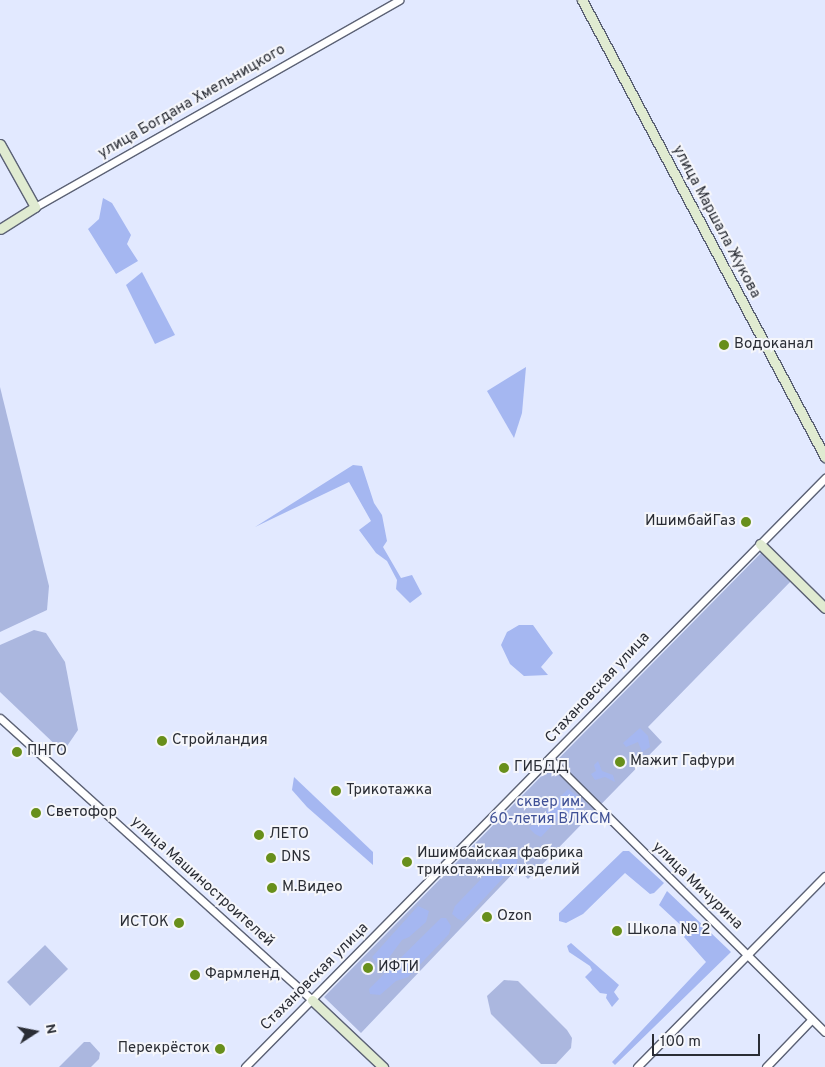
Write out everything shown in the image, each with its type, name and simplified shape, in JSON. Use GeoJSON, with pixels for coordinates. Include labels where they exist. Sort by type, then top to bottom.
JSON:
{"type":"FeatureCollection","features":[{"type":"Feature","properties":{"kind":"street","name":"улица Богдана Хмельницкого"},"geometry":{"type":"LineString","coordinates":[[0,229],[399,0]]}},
{"type":"Feature","properties":{"kind":"street","name":"улица Маршала Жукова"},"geometry":{"type":"LineString","coordinates":[[582,0],[825,457]]}},
{"type":"Feature","properties":{"kind":"street"},"geometry":{"type":"LineString","coordinates":[[0,144],[35,208]]}},
{"type":"Feature","properties":{"kind":"street","name":"Стахановская улица"},"geometry":{"type":"LineString","coordinates":[[245,1067],[550,759],[672,631],[825,478]]}},
{"type":"Feature","properties":{"kind":"street"},"geometry":{"type":"LineString","coordinates":[[760,544],[825,608]]}},
{"type":"Feature","properties":{"kind":"street","name":"улица Машиностроителей"},"geometry":{"type":"LineString","coordinates":[[0,718],[312,1000],[383,1067]]}},
{"type":"Feature","properties":{"kind":"street","name":"улица Мичурина"},"geometry":{"type":"LineString","coordinates":[[550,759],[825,1032]]}},
{"type":"Feature","properties":{"kind":"street"},"geometry":{"type":"LineString","coordinates":[[637,1067],[825,876]]}},
{"type":"Feature","properties":{"kind":"street"},"geometry":{"type":"LineString","coordinates":[[766,1067],[812,1019]]}},
{"type":"Feature","properties":{"kind":"green space"},"geometry":{"type":"Polygon","coordinates":[[[103,198],[112,203],[131,235],[127,244],[138,261],[116,274],[88,229],[99,219],[103,198]]]}},
{"type":"Feature","properties":{"kind":"green space"},"geometry":{"type":"Polygon","coordinates":[[[142,272],[175,335],[155,344],[126,285],[142,272]]]}},
{"type":"Feature","properties":{"kind":"green space"},"geometry":{"type":"Polygon","coordinates":[[[526,367],[522,413],[514,438],[487,391],[526,367]]]}},
{"type":"Feature","properties":{"kind":"green space"},"geometry":{"type":"Polygon","coordinates":[[[0,387],[49,586],[47,610],[0,632],[0,387]]]}},
{"type":"Feature","properties":{"kind":"green space"},"geometry":{"type":"Polygon","coordinates":[[[353,465],[362,466],[374,503],[382,515],[387,541],[383,547],[401,578],[412,575],[422,594],[410,603],[396,589],[397,580],[387,561],[376,553],[359,530],[371,521],[349,482],[255,527],[353,465]]]}},
{"type":"Feature","properties":{"kind":"green space","name":"сквер им. 60-летия ВЛКСМ"},"geometry":{"type":"Polygon","coordinates":[[[762,552],[792,580],[648,727],[662,742],[528,879],[518,868],[361,1033],[324,997],[762,552]]]}},
{"type":"Feature","properties":{"kind":"green space"},"geometry":{"type":"Polygon","coordinates":[[[519,625],[533,625],[553,653],[541,667],[548,675],[524,676],[510,664],[501,645],[507,632],[519,625]]]}},
{"type":"Feature","properties":{"kind":"green space"},"geometry":{"type":"Polygon","coordinates":[[[34,630],[46,633],[65,662],[78,730],[63,752],[0,692],[0,645],[34,630]]]}},
{"type":"Feature","properties":{"kind":"green space"},"geometry":{"type":"Polygon","coordinates":[[[640,728],[648,736],[650,747],[642,752],[638,742],[626,747],[623,743],[640,728]]]}},
{"type":"Feature","properties":{"kind":"green space"},"geometry":{"type":"Polygon","coordinates":[[[598,761],[602,771],[613,775],[615,782],[605,777],[595,780],[591,774],[596,771],[594,765],[598,761]]]}},
{"type":"Feature","properties":{"kind":"green space"},"geometry":{"type":"Polygon","coordinates":[[[294,777],[373,852],[373,865],[307,807],[292,790],[294,777]]]}},
{"type":"Feature","properties":{"kind":"green space"},"geometry":{"type":"Polygon","coordinates":[[[568,789],[581,799],[573,814],[561,816],[541,837],[535,834],[529,828],[547,814],[547,810],[568,789]]]}},
{"type":"Feature","properties":{"kind":"green space"},"geometry":{"type":"Polygon","coordinates":[[[510,849],[517,853],[517,863],[463,921],[458,919],[452,914],[455,906],[510,849]]]}},
{"type":"Feature","properties":{"kind":"green space"},"geometry":{"type":"Polygon","coordinates":[[[623,851],[629,851],[664,883],[654,893],[650,894],[625,873],[583,914],[566,923],[559,921],[559,913],[623,851]]]}},
{"type":"Feature","properties":{"kind":"green space"},"geometry":{"type":"Polygon","coordinates":[[[667,891],[731,952],[615,1065],[612,1062],[706,962],[684,937],[688,932],[659,905],[667,891]]]}},
{"type":"Feature","properties":{"kind":"green space"},"geometry":{"type":"Polygon","coordinates":[[[418,906],[429,911],[426,922],[409,937],[402,940],[385,963],[380,966],[372,957],[418,906]]]}},
{"type":"Feature","properties":{"kind":"green space"},"geometry":{"type":"Polygon","coordinates":[[[441,918],[446,918],[451,926],[449,934],[408,977],[396,981],[380,995],[370,994],[369,989],[441,918]]]}},
{"type":"Feature","properties":{"kind":"green space"},"geometry":{"type":"Polygon","coordinates":[[[571,943],[619,985],[614,992],[619,999],[612,1007],[606,998],[607,994],[600,993],[585,977],[592,970],[590,966],[569,952],[567,946],[571,943]]]}},
{"type":"Feature","properties":{"kind":"green space"},"geometry":{"type":"Polygon","coordinates":[[[45,945],[68,969],[30,1006],[7,982],[45,945]]]}},
{"type":"Feature","properties":{"kind":"green space"},"geometry":{"type":"Polygon","coordinates":[[[504,980],[518,981],[567,1030],[572,1038],[571,1048],[556,1064],[541,1064],[491,1014],[487,996],[504,980]]]}},
{"type":"Feature","properties":{"kind":"green space"},"geometry":{"type":"Polygon","coordinates":[[[84,1042],[90,1042],[100,1053],[99,1059],[91,1067],[59,1067],[84,1042]]]}},
{"type":"Feature","properties":{"kind":"place","name":"Водоканал"},"geometry":{"type":"Point","coordinates":[724,345]}},
{"type":"Feature","properties":{"kind":"place","name":"ИшимбайГаз"},"geometry":{"type":"Point","coordinates":[746,522]}},
{"type":"Feature","properties":{"kind":"place","name":"Стройландия"},"geometry":{"type":"Point","coordinates":[162,741]}},
{"type":"Feature","properties":{"kind":"place","name":"ПНГО"},"geometry":{"type":"Point","coordinates":[17,752]}},
{"type":"Feature","properties":{"kind":"place","name":"Мажит Гафури"},"geometry":{"type":"Point","coordinates":[620,762]}},
{"type":"Feature","properties":{"kind":"place","name":"ГИБДД"},"geometry":{"type":"Point","coordinates":[504,768]}},
{"type":"Feature","properties":{"kind":"place","name":"Трикотажка"},"geometry":{"type":"Point","coordinates":[336,791]}},
{"type":"Feature","properties":{"kind":"place","name":"Светофор"},"geometry":{"type":"Point","coordinates":[36,813]}},
{"type":"Feature","properties":{"kind":"place","name":"ЛЕТО"},"geometry":{"type":"Point","coordinates":[259,835]}},
{"type":"Feature","properties":{"kind":"place","name":"DNS"},"geometry":{"type":"Point","coordinates":[271,858]}},
{"type":"Feature","properties":{"kind":"place","name":"Ишимбайская фабрика трикотажных изделий"},"geometry":{"type":"Point","coordinates":[407,862]}},
{"type":"Feature","properties":{"kind":"place","name":"М.Видео"},"geometry":{"type":"Point","coordinates":[272,888]}},
{"type":"Feature","properties":{"kind":"place","name":"Ozon"},"geometry":{"type":"Point","coordinates":[487,917]}},
{"type":"Feature","properties":{"kind":"place","name":"ИСТОК"},"geometry":{"type":"Point","coordinates":[179,923]}},
{"type":"Feature","properties":{"kind":"place","name":"Школа № 2"},"geometry":{"type":"Point","coordinates":[617,931]}},
{"type":"Feature","properties":{"kind":"place","name":"ИФТИ"},"geometry":{"type":"Point","coordinates":[368,968]}},
{"type":"Feature","properties":{"kind":"place","name":"Фармленд"},"geometry":{"type":"Point","coordinates":[195,975]}},
{"type":"Feature","properties":{"kind":"place","name":"Перекрёсток"},"geometry":{"type":"Point","coordinates":[220,1049]}}]}
